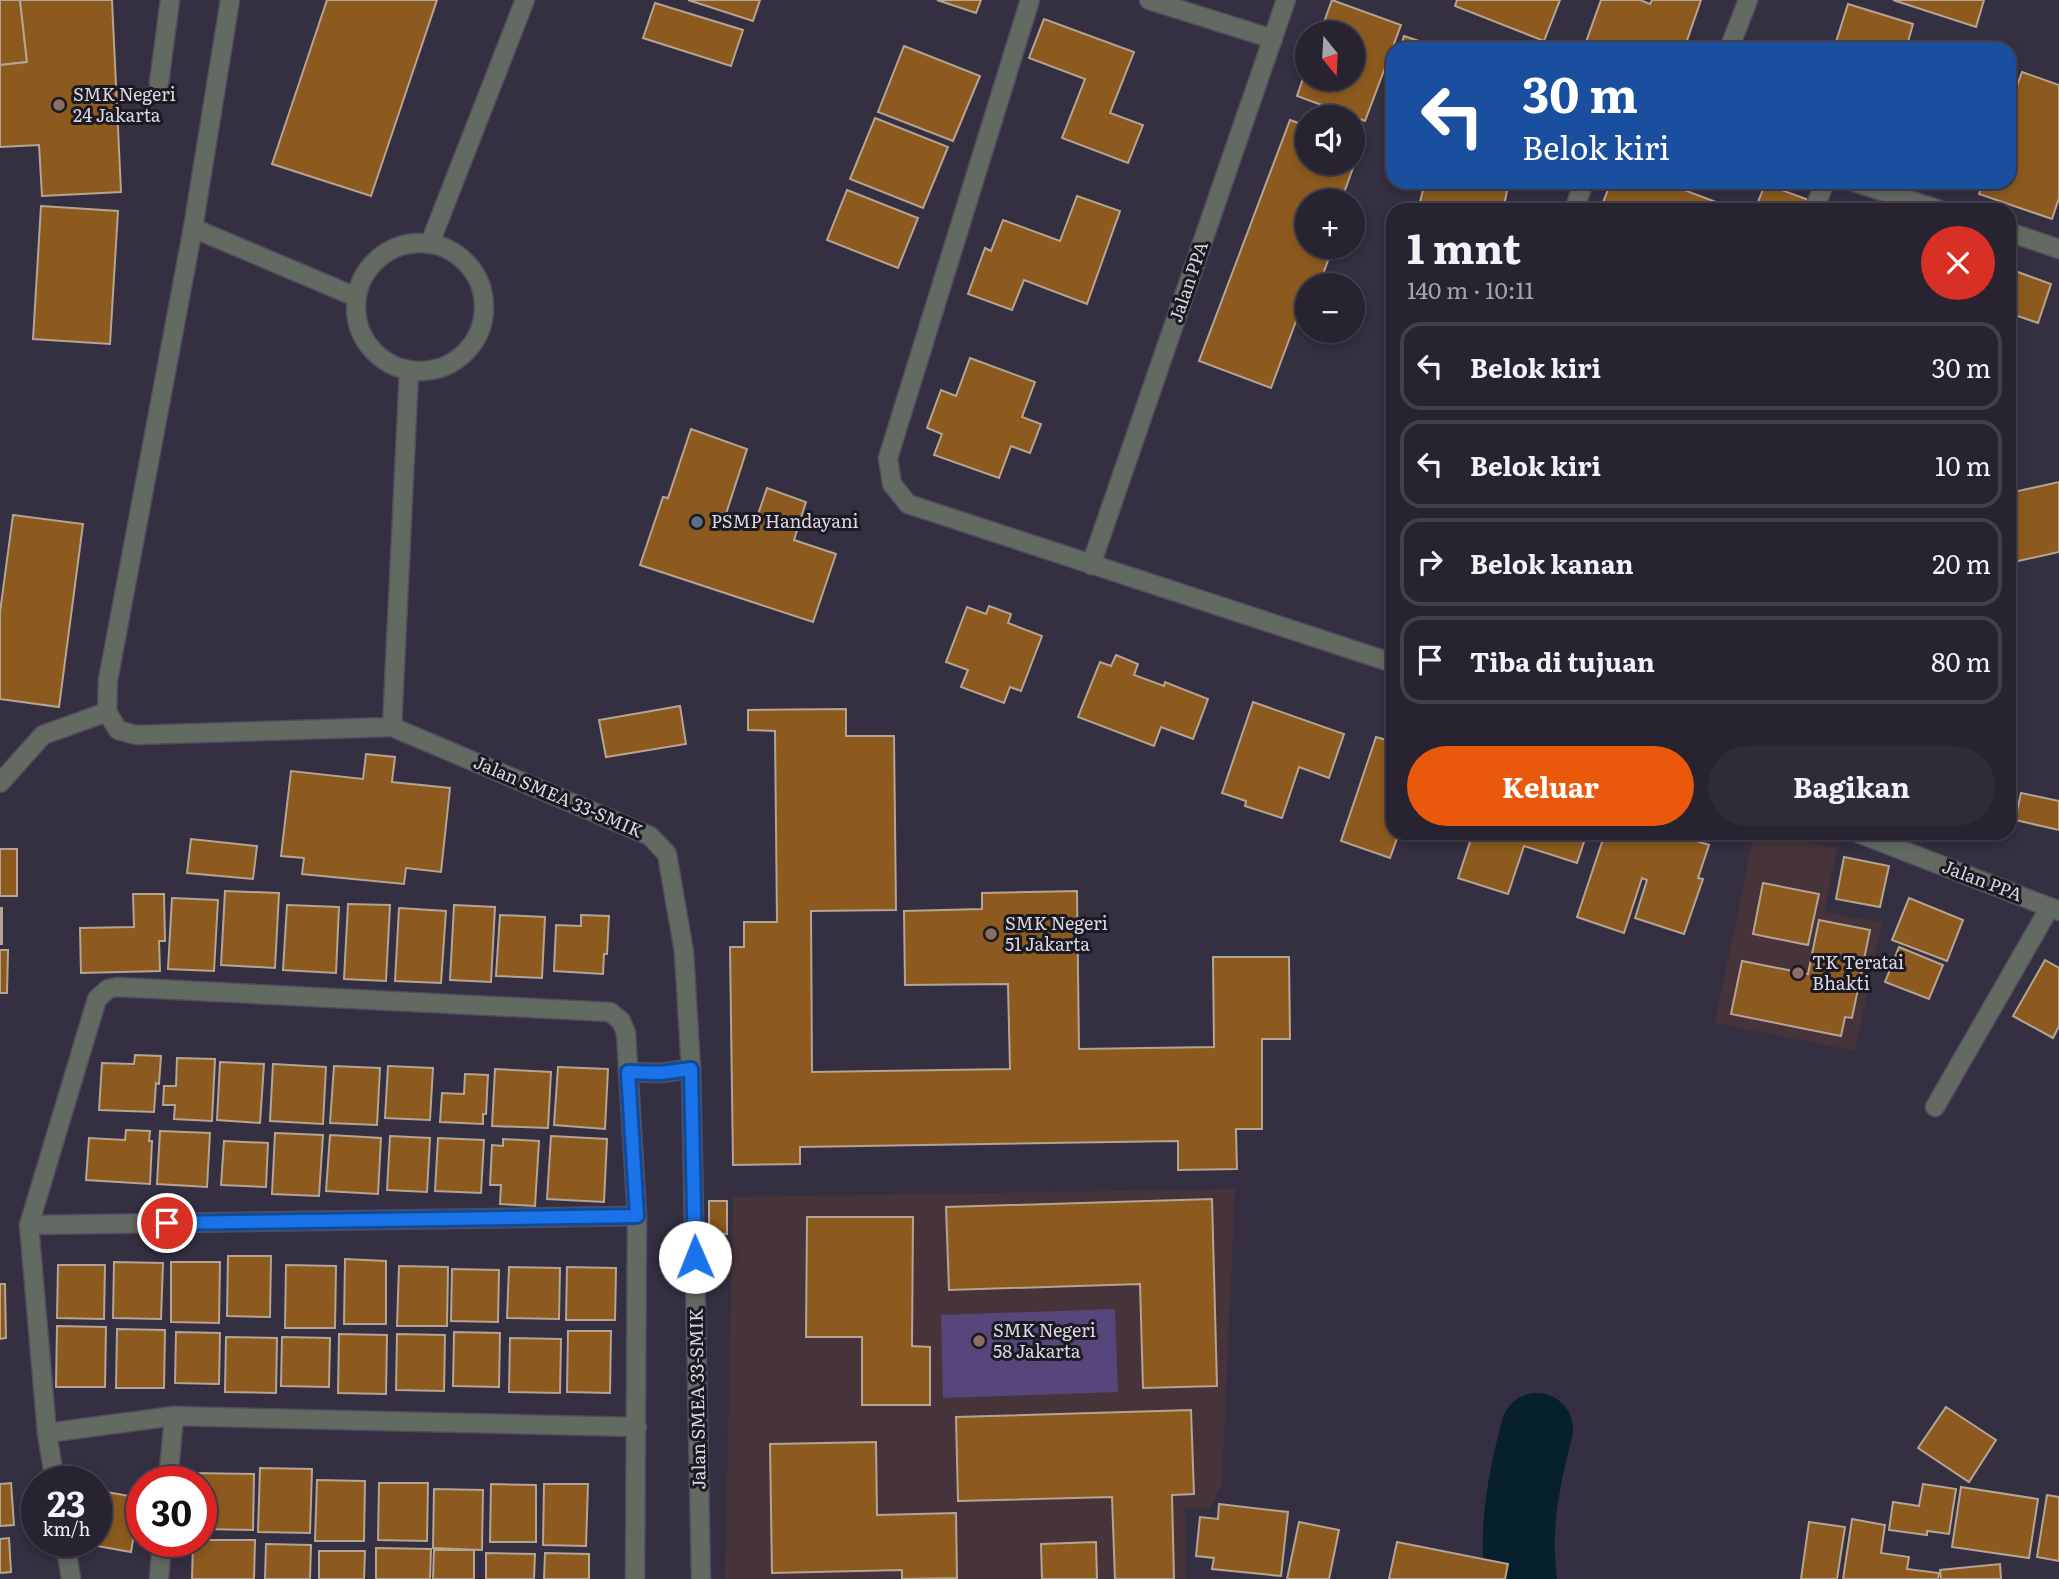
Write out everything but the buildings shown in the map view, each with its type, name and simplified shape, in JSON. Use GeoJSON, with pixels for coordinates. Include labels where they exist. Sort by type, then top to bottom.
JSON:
{"type":"FeatureCollection","features":[{"type":"Feature","properties":{"kind":"street"},"geometry":{"type":"LineString","coordinates":[[159,83],[170,0]]}},
{"type":"Feature","properties":{"kind":"street"},"geometry":{"type":"LineString","coordinates":[[230,0],[193,228],[108,680],[107,712],[118,730],[136,735],[392,727],[409,371]]}},
{"type":"Feature","properties":{"kind":"street"},"geometry":{"type":"LineString","coordinates":[[430,243],[525,0]]}},
{"type":"Feature","properties":{"kind":"street"},"geometry":{"type":"LineString","coordinates":[[1030,0],[888,458],[892,484],[908,504],[1386,661]]}},
{"type":"Feature","properties":{"kind":"street"},"geometry":{"type":"LineString","coordinates":[[1149,0],[1273,39]]}},
{"type":"Feature","properties":{"kind":"street","name":"Jalan PPA"},"geometry":{"type":"LineString","coordinates":[[1091,565],[1286,0]]}},
{"type":"Feature","properties":{"kind":"street"},"geometry":{"type":"LineString","coordinates":[[1732,42],[1748,0]]}},
{"type":"Feature","properties":{"kind":"street"},"geometry":{"type":"LineString","coordinates":[[1876,189],[1918,203]]}},
{"type":"Feature","properties":{"kind":"street"},"geometry":{"type":"LineString","coordinates":[[193,228],[356,296]]}},
{"type":"Feature","properties":{"kind":"street"},"geometry":{"type":"LineString","coordinates":[[2016,234],[2059,249]]}},
{"type":"Feature","properties":{"kind":"street"},"geometry":{"type":"LineString","coordinates":[[430,243],[455,251],[474,269],[484,292],[484,317],[475,341],[458,359],[435,370],[409,371],[386,362],[368,345],[357,322],[356,296],[365,273],[382,255],[405,244],[430,243]]}},
{"type":"Feature","properties":{"kind":"street"},"geometry":{"type":"LineString","coordinates":[[0,783],[43,735],[107,712]]}},
{"type":"Feature","properties":{"kind":"street","name":"Jalan SMEA 33-SMIK"},"geometry":{"type":"LineString","coordinates":[[392,727],[650,836],[667,854],[684,952],[691,1069],[701,1579]]}},
{"type":"Feature","properties":{"kind":"street","name":"Jalan PPA"},"geometry":{"type":"LineString","coordinates":[[1877,840],[2054,909]]}},
{"type":"Feature","properties":{"kind":"street"},"geometry":{"type":"LineString","coordinates":[[1935,1107],[2054,909]]}},
{"type":"Feature","properties":{"kind":"street"},"geometry":{"type":"LineString","coordinates":[[52,1466],[47,1433],[29,1225],[97,999],[108,989],[117,987],[610,1012],[621,1021],[626,1033],[637,1216],[635,1579]]}},
{"type":"Feature","properties":{"kind":"street"},"geometry":{"type":"LineString","coordinates":[[628,1072],[660,1073],[691,1069]]}},
{"type":"Feature","properties":{"kind":"street"},"geometry":{"type":"LineString","coordinates":[[29,1225],[637,1216]]}},
{"type":"Feature","properties":{"kind":"street"},"geometry":{"type":"LineString","coordinates":[[47,1433],[174,1416],[637,1426]]}},
{"type":"Feature","properties":{"kind":"street"},"geometry":{"type":"LineString","coordinates":[[169,1466],[174,1416]]}},
{"type":"Feature","properties":{"kind":"street"},"geometry":{"type":"LineString","coordinates":[[67,1557],[71,1579]]}},
{"type":"Feature","properties":{"kind":"street"},"geometry":{"type":"LineString","coordinates":[[159,1579],[161,1557]]}},
{"type":"Feature","properties":{"kind":"shaded area","name":"TK Teratai Bhakti"},"geometry":{"type":"Polygon","coordinates":[[[1753,840],[1793,840],[1837,848],[1824,912],[1882,923],[1855,1051],[1715,1023],[1753,840]]]}},
{"type":"Feature","properties":{"kind":"shaded area","name":"SMK Negeri 58 Jakarta"},"geometry":{"type":"Polygon","coordinates":[[[1235,1189],[1222,1485],[1209,1509],[1185,1508],[1186,1579],[725,1579],[733,1197],[1235,1189]]]}},
{"type":"Feature","properties":{"kind":"shaded area"},"geometry":{"type":"Polygon","coordinates":[[[1115,1309],[1118,1392],[943,1398],[941,1315],[1115,1309]]]}},
{"type":"Feature","properties":{"kind":"waterway"},"geometry":{"type":"LineString","coordinates":[[1521,1579],[1520,1522],[1528,1466],[1537,1429]]}},
{"type":"Feature","properties":{"kind":"place","name":"SMK Negeri 24 Jakarta"},"geometry":{"type":"Point","coordinates":[59,105]}},
{"type":"Feature","properties":{"kind":"place","name":"PSMP Handayani"},"geometry":{"type":"Point","coordinates":[697,522]}},
{"type":"Feature","properties":{"kind":"place","name":"SMK Negeri 51 Jakarta"},"geometry":{"type":"Point","coordinates":[991,934]}},
{"type":"Feature","properties":{"kind":"place","name":"TK Teratai Bhakti"},"geometry":{"type":"Point","coordinates":[1798,973]}},
{"type":"Feature","properties":{"kind":"place","name":"SMK Negeri 58 Jakarta"},"geometry":{"type":"Point","coordinates":[979,1341]}},
{"type":"Feature","properties":{"kind":"route"},"geometry":{"type":"LineString","coordinates":[[167,1223],[637,1216],[628,1072],[660,1073],[691,1069],[695,1257]]}}]}
